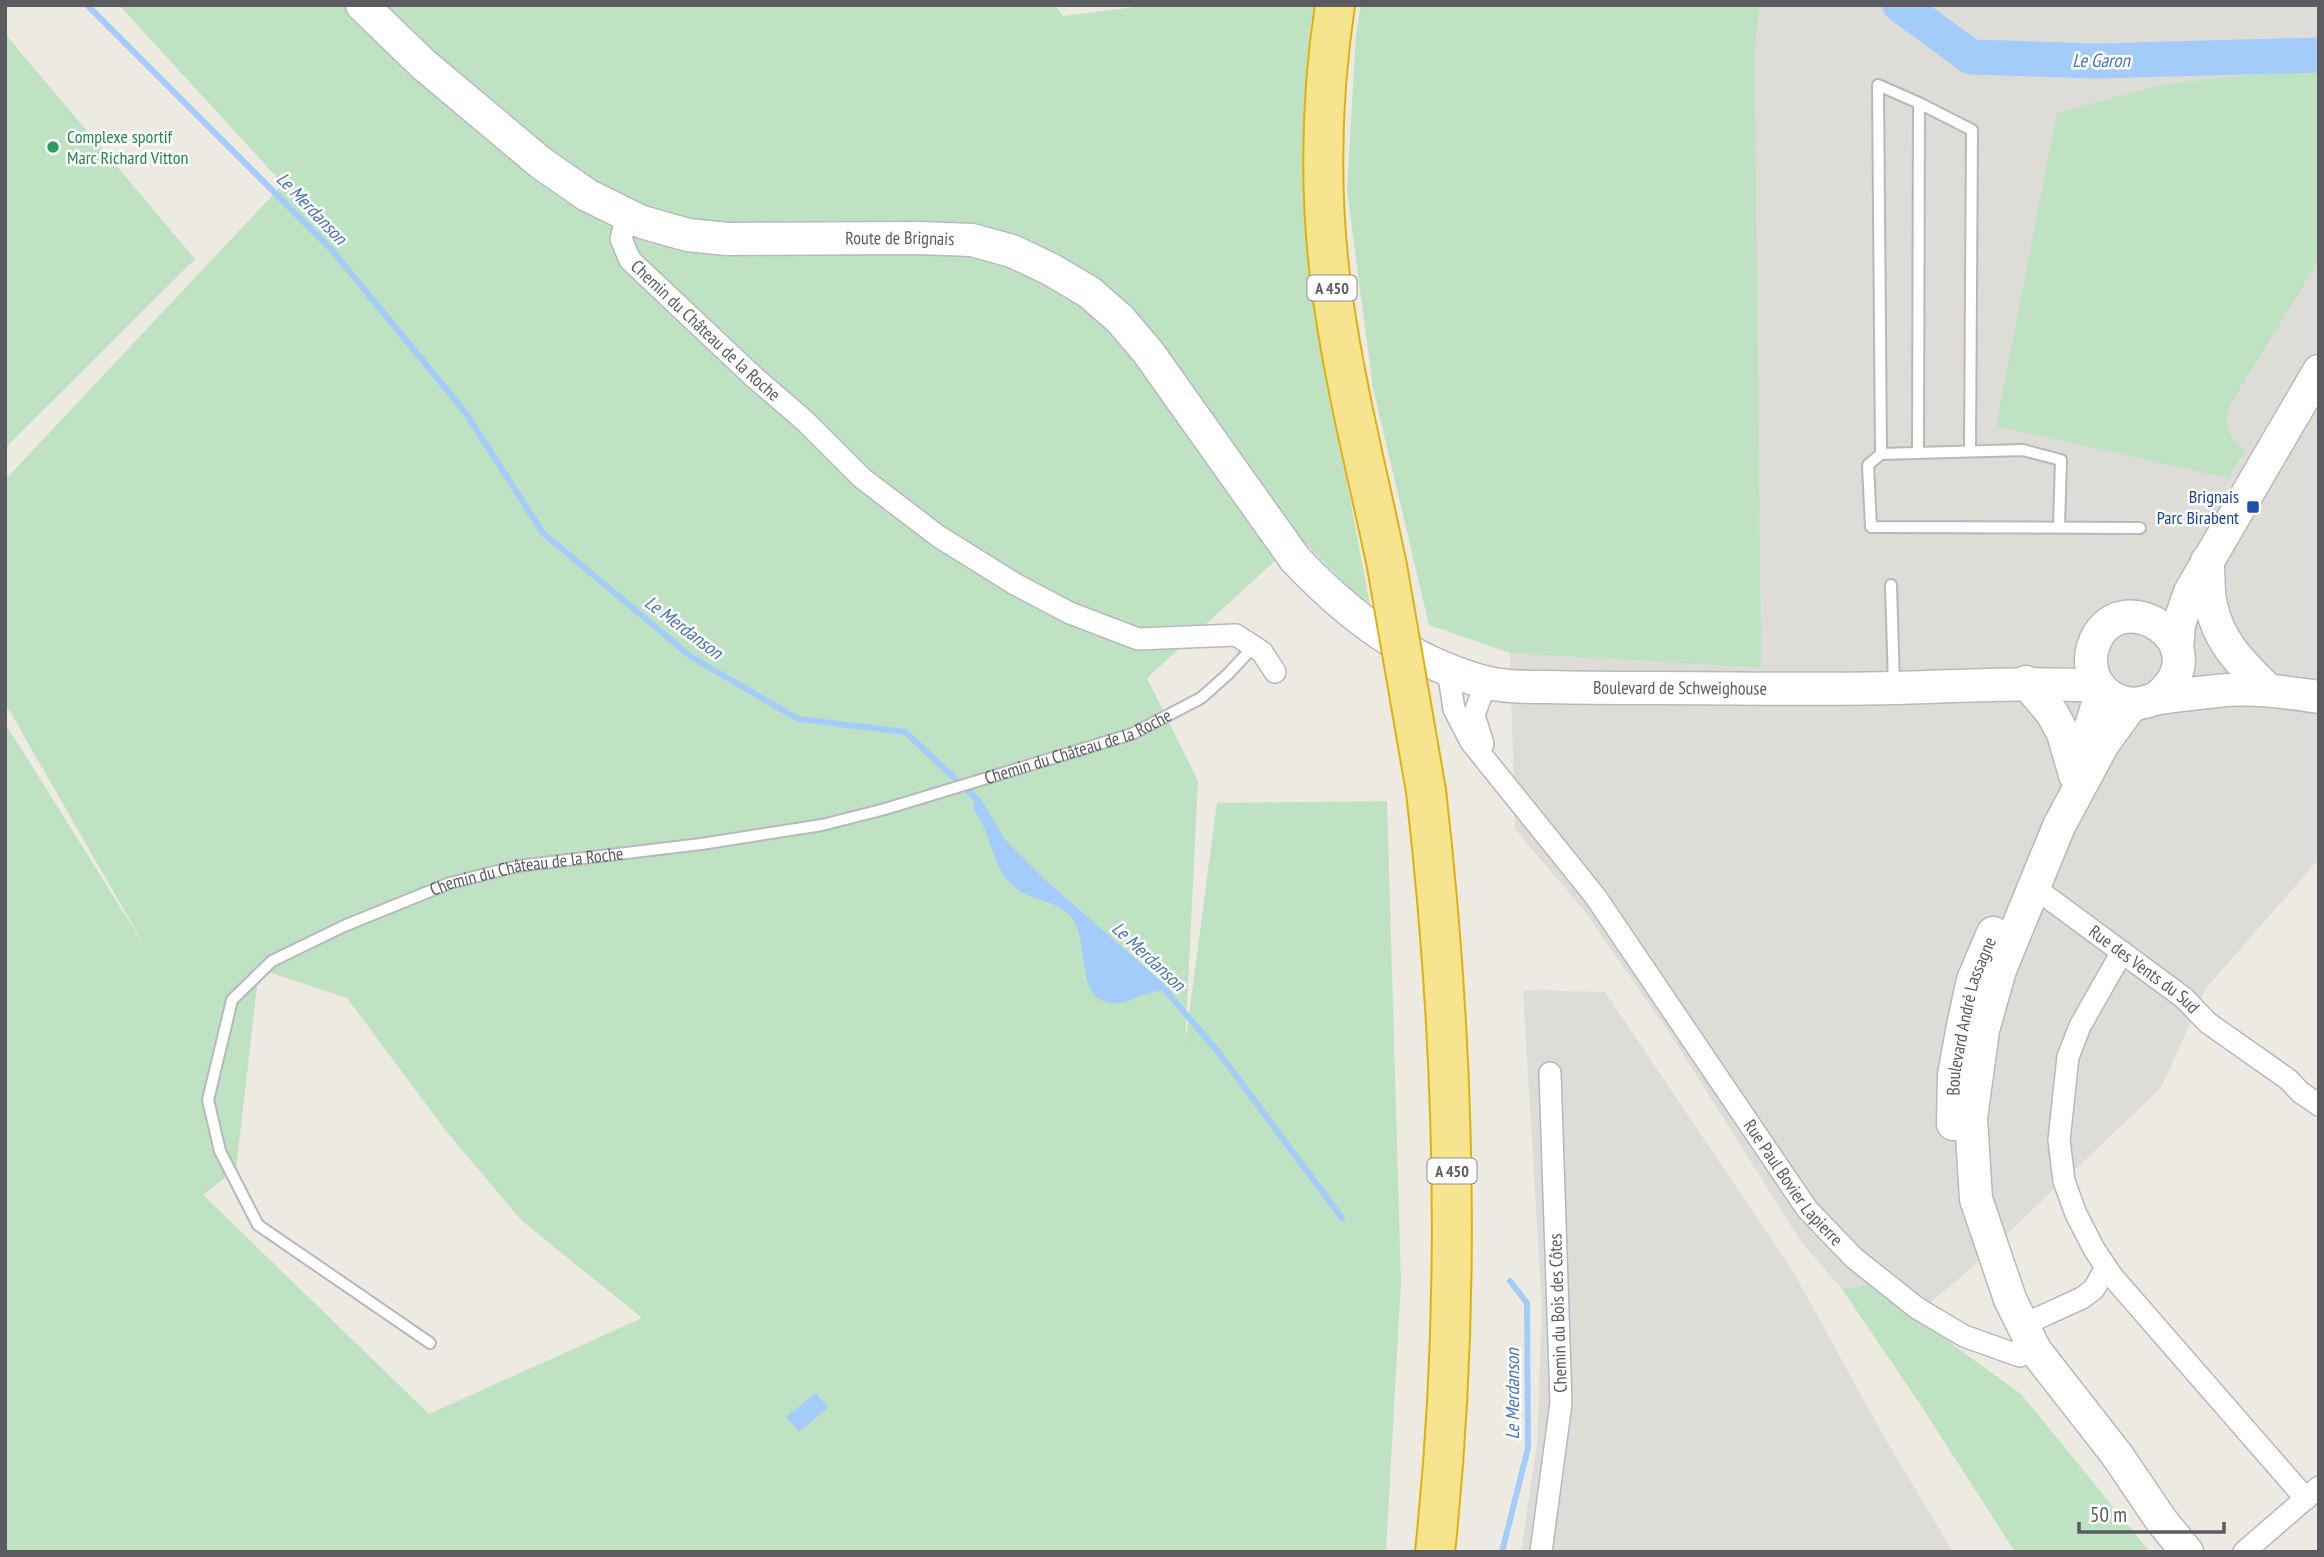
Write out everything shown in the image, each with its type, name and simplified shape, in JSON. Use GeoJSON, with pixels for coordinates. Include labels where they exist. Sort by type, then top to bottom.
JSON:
{"type":"FeatureCollection","features":[{"type":"Feature","properties":{"kind":"highway","name":"A 450"},"geometry":{"type":"LineString","coordinates":[[1335,5],[1324,99],[1324,201],[1329,261],[1343,361],[1387,566],[1426,792],[1442,954],[1452,1184],[1452,1297],[1435,1552]]}},
{"type":"Feature","properties":{"kind":"main road","name":"Route de Brignais"},"geometry":{"type":"LineString","coordinates":[[362,5],[423,64],[531,155],[587,195],[627,216],[678,233],[727,239],[972,240],[1012,251],[1089,292],[1120,319],[1148,352],[1295,559],[1351,614]]}},
{"type":"Feature","properties":{"kind":"main road"},"geometry":{"type":"LineString","coordinates":[[2161,1520],[2102,1466],[2022,1340],[1976,1199],[1971,1118],[1983,1030],[2000,970],[2059,826],[2103,744],[2143,701],[2167,690],[2175,677],[2179,624],[2186,603],[2207,561],[2319,371]]}},
{"type":"Feature","properties":{"kind":"main road"},"geometry":{"type":"LineString","coordinates":[[2144,617],[2175,595],[2247,483],[2263,465]]}},
{"type":"Feature","properties":{"kind":"main road"},"geometry":{"type":"LineString","coordinates":[[2207,561],[2210,603],[2221,637],[2234,657],[2268,690]]}},
{"type":"Feature","properties":{"kind":"main road","name":"Boulevard de Schweighouse"},"geometry":{"type":"LineString","coordinates":[[1351,614],[1401,646],[1448,670],[1486,682],[1518,687],[1894,688],[2026,682],[2101,688]]}},
{"type":"Feature","properties":{"kind":"main road"},"geometry":{"type":"LineString","coordinates":[[2222,690],[2178,656],[2166,628],[2144,617],[2132,616],[2109,624],[2094,643],[2091,665],[2101,688],[2111,697],[2143,701],[2222,690],[2268,690],[2319,696]]}},
{"type":"Feature","properties":{"kind":"main road","name":"Boulevard de Schweighouse"},"geometry":{"type":"LineString","coordinates":[[2026,682],[2063,667],[2094,643]]}},
{"type":"Feature","properties":{"kind":"main road"},"geometry":{"type":"LineString","coordinates":[[2026,682],[2052,713],[2063,733],[2075,775]]}},
{"type":"Feature","properties":{"kind":"main road","name":"Boulevard André Lassagne"},"geometry":{"type":"LineString","coordinates":[[2022,1340],[1990,1296],[1965,1233],[1952,1137],[1954,1075],[1973,980],[2032,846],[2075,775],[2101,688]]}},
{"type":"Feature","properties":{"kind":"main road"},"geometry":{"type":"LineString","coordinates":[[2022,1340],[2035,1350],[2089,1426],[2187,1552]]}},
{"type":"Feature","properties":{"kind":"street","name":"Chemin du Château de la Roche"},"geometry":{"type":"LineString","coordinates":[[627,216],[621,239],[630,260],[754,377],[805,421],[862,478],[938,536],[1015,584],[1070,613],[1138,639],[1236,635],[1254,646]]}},
{"type":"Feature","properties":{"kind":"street"},"geometry":{"type":"LineString","coordinates":[[1254,646],[1262,652],[1275,672]]}},
{"type":"Feature","properties":{"kind":"street","name":"Rue Paul Bovier Lapierre"},"geometry":{"type":"LineString","coordinates":[[1448,670],[1454,709],[1471,742],[1595,896],[1807,1209],[1854,1258],[1917,1308],[1964,1336],[2022,1340]]}},
{"type":"Feature","properties":{"kind":"street","name":"Rue Paul Bovier Lapierre"},"geometry":{"type":"LineString","coordinates":[[1486,682],[1474,715],[1494,772]]}},
{"type":"Feature","properties":{"kind":"street","name":"Rue des Vents du Sud"},"geometry":{"type":"LineString","coordinates":[[2035,888],[2184,998],[2208,1023],[2289,1080],[2300,1092],[2319,1105]]}},
{"type":"Feature","properties":{"kind":"street"},"geometry":{"type":"LineString","coordinates":[[2122,952],[2080,1026],[2068,1057],[2059,1140],[2064,1181],[2076,1213],[2106,1267],[2312,1493],[2244,1552]]}},
{"type":"Feature","properties":{"kind":"street","name":"Chemin du Bois des Côtes"},"geometry":{"type":"LineString","coordinates":[[1541,1552],[1561,1403],[1550,1073]]}},
{"type":"Feature","properties":{"kind":"street"},"geometry":{"type":"LineString","coordinates":[[2022,1340],[2094,1289],[2106,1267]]}},
{"type":"Feature","properties":{"kind":"lane"},"geometry":{"type":"LineString","coordinates":[[1881,454],[1878,85],[1972,131],[1970,451]]}},
{"type":"Feature","properties":{"kind":"lane"},"geometry":{"type":"LineString","coordinates":[[1918,453],[1919,103]]}},
{"type":"Feature","properties":{"kind":"lane"},"geometry":{"type":"LineString","coordinates":[[2059,526],[2061,460],[2023,450],[1970,451],[1881,454],[1868,465],[1871,527],[2140,528]]}},
{"type":"Feature","properties":{"kind":"lane"},"geometry":{"type":"LineString","coordinates":[[1891,585],[1894,688]]}},
{"type":"Feature","properties":{"kind":"lane","name":"Chemin du Château de la Roche"},"geometry":{"type":"LineString","coordinates":[[430,1343],[258,1225],[220,1151],[208,1100],[232,1000],[272,961],[344,926],[450,883],[518,866],[701,844],[822,825],[885,809],[1132,734],[1201,698],[1254,646]]}},
{"type":"Feature","properties":{"kind":"shaded area"},"geometry":{"type":"Polygon","coordinates":[[[1760,5],[2319,5],[2319,859],[2206,988],[2161,1088],[1967,1272],[1928,1304],[1893,1273],[1870,1285],[1842,1289],[1802,1243],[1676,1043],[1586,913],[1515,829],[1510,653],[1760,668],[1755,50],[1760,5]]]}},
{"type":"Feature","properties":{"kind":"shaded area"},"geometry":{"type":"Polygon","coordinates":[[[1523,990],[1605,992],[1794,1273],[1884,1437],[1953,1552],[1521,1552],[1537,1444],[1542,1308],[1523,990]]]}},
{"type":"Feature","properties":{"kind":"green space"},"geometry":{"type":"Polygon","coordinates":[[[119,5],[1055,5],[1063,16],[1152,5],[1314,5],[1305,124],[1328,382],[1371,610],[1300,538],[1147,678],[1198,781],[1185,1045],[1217,803],[1387,801],[1401,1282],[1386,1552],[5,1552],[5,723],[147,950],[5,703],[5,480],[283,184],[119,5]],[[259,969],[236,1169],[203,1195],[429,1414],[642,1318],[521,1220],[446,1131],[347,998],[259,969]]]}},
{"type":"Feature","properties":{"kind":"green space"},"geometry":{"type":"Polygon","coordinates":[[[1361,5],[1760,5],[1755,50],[1761,668],[1510,653],[1429,625],[1373,388],[1347,190],[1356,34],[1361,5]]]}},
{"type":"Feature","properties":{"kind":"green space","name":"Complexe sportif Marc Richard Vitton"},"geometry":{"type":"Polygon","coordinates":[[[5,34],[195,259],[5,448],[5,34]]]}},
{"type":"Feature","properties":{"kind":"green space"},"geometry":{"type":"Polygon","coordinates":[[[2319,70],[2319,260],[2228,408],[2229,432],[2245,451],[2228,478],[1996,426],[2057,113],[2161,85],[2265,73],[2319,70]]]}},
{"type":"Feature","properties":{"kind":"green space"},"geometry":{"type":"Polygon","coordinates":[[[1870,1285],[2021,1394],[2150,1552],[2015,1552],[1842,1289],[1870,1285]]]}},
{"type":"Feature","properties":{"kind":"water"},"geometry":{"type":"Polygon","coordinates":[[[978,800],[1003,842],[1041,881],[1162,986],[1161,991],[1115,1004],[1099,999],[1093,993],[1086,975],[1075,923],[1062,909],[1020,891],[1005,877],[973,809],[974,802],[978,800]]]}},
{"type":"Feature","properties":{"kind":"water"},"geometry":{"type":"Polygon","coordinates":[[[816,1393],[828,1408],[799,1432],[786,1417],[816,1393]]]}},
{"type":"Feature","properties":{"kind":"waterway","name":"Le Merdanson"},"geometry":{"type":"LineString","coordinates":[[87,5],[331,249],[465,412],[543,533],[690,656],[798,719],[905,732],[978,800],[1003,842],[1042,881],[1162,986],[1219,1053],[1342,1218]]}},
{"type":"Feature","properties":{"kind":"waterway","name":"Le Garon"},"geometry":{"type":"LineString","coordinates":[[1900,5],[1971,57],[2098,61],[2319,55]]}},
{"type":"Feature","properties":{"kind":"waterway","name":"Le Merdanson"},"geometry":{"type":"LineString","coordinates":[[1502,1552],[1528,1448],[1527,1303],[1510,1281]]}},
{"type":"Feature","properties":{"kind":"place","name":"Complexe sportif Marc Richard Vitton"},"geometry":{"type":"Point","coordinates":[53,147]}},
{"type":"Feature","properties":{"kind":"place","name":"Brignais Parc Birabent"},"geometry":{"type":"Point","coordinates":[2253,507]}}]}
